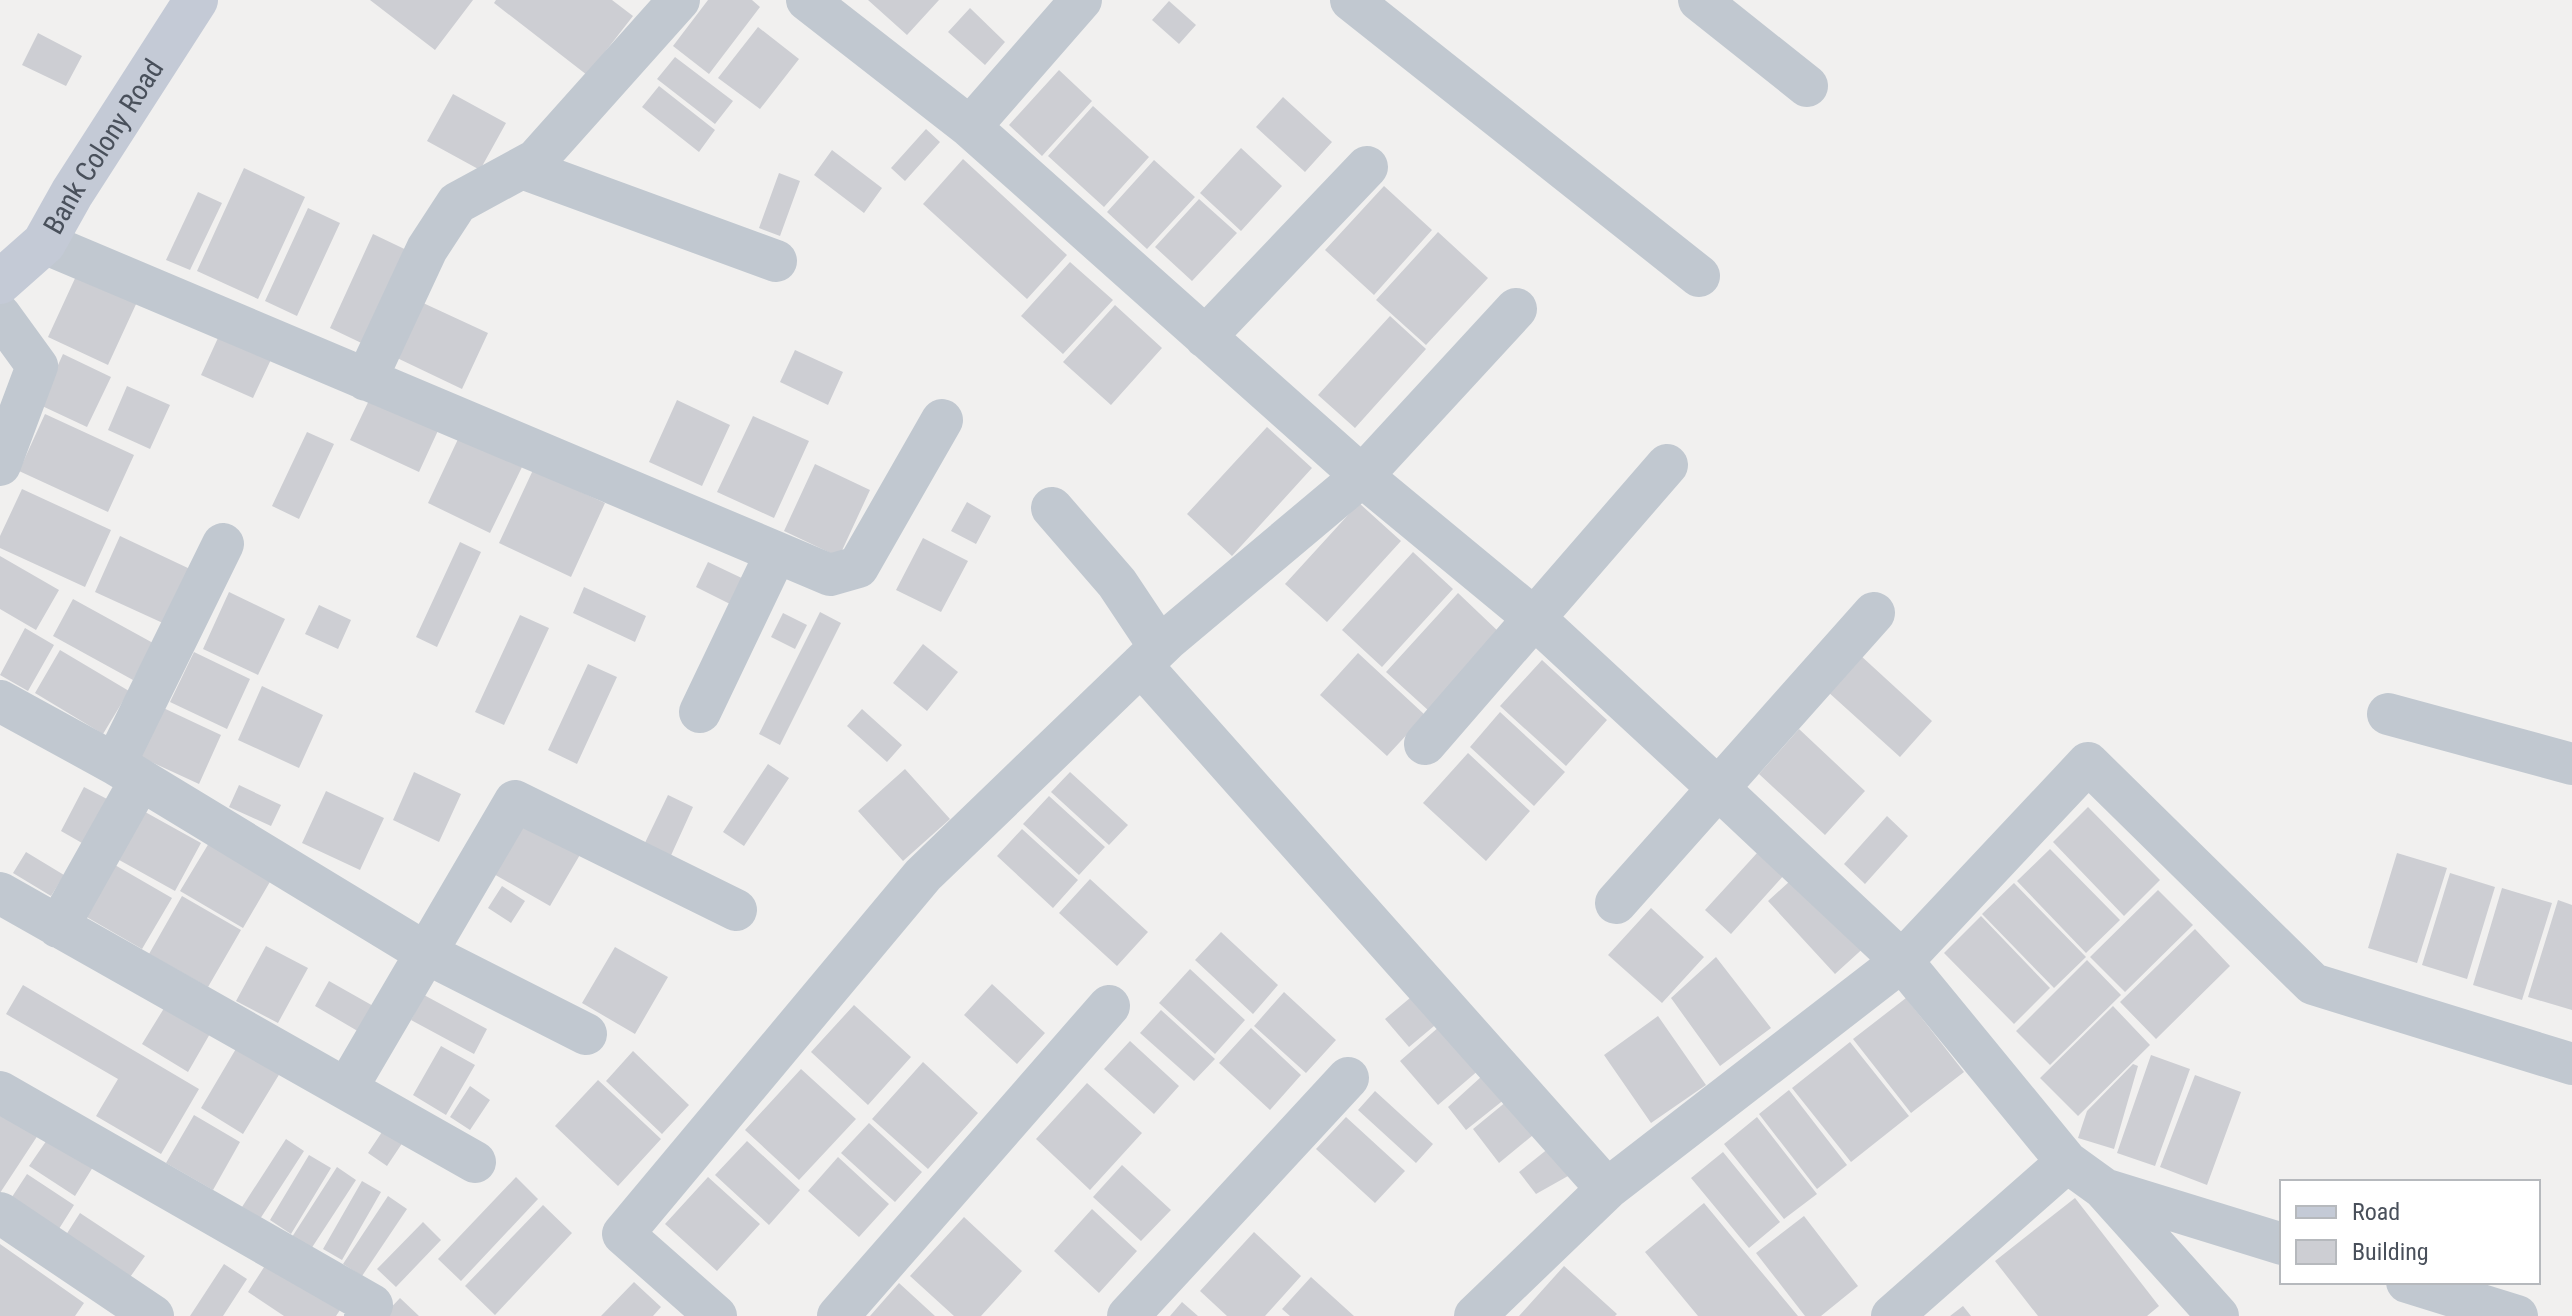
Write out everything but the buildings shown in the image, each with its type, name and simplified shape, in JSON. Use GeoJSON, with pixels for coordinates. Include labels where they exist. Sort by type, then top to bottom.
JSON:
{"type":"FeatureCollection","features":[{"type":"Feature","properties":{"kind":"street","name":"Bank Colony Road"},"geometry":{"type":"LineString","coordinates":[[0,282],[44,243],[196,0]]}},
{"type":"Feature","properties":{"kind":"street"},"geometry":{"type":"LineString","coordinates":[[366,380],[427,249],[457,203],[536,160],[679,0]]}},
{"type":"Feature","properties":{"kind":"street"},"geometry":{"type":"LineString","coordinates":[[807,0],[970,127],[1362,476],[1534,618],[1720,790],[1902,961],[2067,1162],[2103,1188],[2218,1316]]}},
{"type":"Feature","properties":{"kind":"street"},"geometry":{"type":"LineString","coordinates":[[970,127],[1081,0]]}},
{"type":"Feature","properties":{"kind":"street"},"geometry":{"type":"LineString","coordinates":[[1351,0],[1699,276]]}},
{"type":"Feature","properties":{"kind":"street"},"geometry":{"type":"LineString","coordinates":[[1699,0],[1807,86]]}},
{"type":"Feature","properties":{"kind":"street"},"geometry":{"type":"LineString","coordinates":[[1205,337],[1367,167]]}},
{"type":"Feature","properties":{"kind":"street"},"geometry":{"type":"LineString","coordinates":[[522,168],[776,261]]}},
{"type":"Feature","properties":{"kind":"street"},"geometry":{"type":"LineString","coordinates":[[44,243],[830,575],[858,567],[942,420]]}},
{"type":"Feature","properties":{"kind":"street"},"geometry":{"type":"LineString","coordinates":[[716,1316],[623,1234],[923,875],[1150,656],[1362,476],[1516,309]]}},
{"type":"Feature","properties":{"kind":"street"},"geometry":{"type":"LineString","coordinates":[[0,315],[37,366],[0,465]]}},
{"type":"Feature","properties":{"kind":"street"},"geometry":{"type":"LineString","coordinates":[[1425,744],[1667,465]]}},
{"type":"Feature","properties":{"kind":"street"},"geometry":{"type":"LineString","coordinates":[[1052,508],[1117,583],[1150,656],[1607,1189]]}},
{"type":"Feature","properties":{"kind":"street"},"geometry":{"type":"LineString","coordinates":[[58,927],[223,544]]}},
{"type":"Feature","properties":{"kind":"street"},"geometry":{"type":"LineString","coordinates":[[700,712],[776,553]]}},
{"type":"Feature","properties":{"kind":"street"},"geometry":{"type":"LineString","coordinates":[[1616,903],[1720,790],[1874,613]]}},
{"type":"Feature","properties":{"kind":"street"},"geometry":{"type":"LineString","coordinates":[[0,701],[127,772],[426,953],[586,1034]]}},
{"type":"Feature","properties":{"kind":"street"},"geometry":{"type":"LineString","coordinates":[[2388,714],[2572,764]]}},
{"type":"Feature","properties":{"kind":"street"},"geometry":{"type":"LineString","coordinates":[[1475,1316],[1607,1189],[1902,961],[2088,763],[2313,984],[2572,1064]]}},
{"type":"Feature","properties":{"kind":"street"},"geometry":{"type":"LineString","coordinates":[[347,1088],[515,801],[736,910]]}},
{"type":"Feature","properties":{"kind":"street"},"geometry":{"type":"LineString","coordinates":[[0,893],[475,1162]]}},
{"type":"Feature","properties":{"kind":"street"},"geometry":{"type":"LineString","coordinates":[[838,1316],[1109,1006]]}},
{"type":"Feature","properties":{"kind":"street"},"geometry":{"type":"LineString","coordinates":[[1128,1316],[1348,1078]]}},
{"type":"Feature","properties":{"kind":"street"},"geometry":{"type":"LineString","coordinates":[[0,1092],[372,1305],[365,1316]]}},
{"type":"Feature","properties":{"kind":"street"},"geometry":{"type":"LineString","coordinates":[[1892,1316],[2067,1162]]}},
{"type":"Feature","properties":{"kind":"street"},"geometry":{"type":"LineString","coordinates":[[2103,1188],[2280,1243]]}},
{"type":"Feature","properties":{"kind":"street"},"geometry":{"type":"LineString","coordinates":[[0,1213],[153,1316]]}},
{"type":"Feature","properties":{"kind":"street"},"geometry":{"type":"LineString","coordinates":[[2413,1284],[2517,1316]]}}]}
